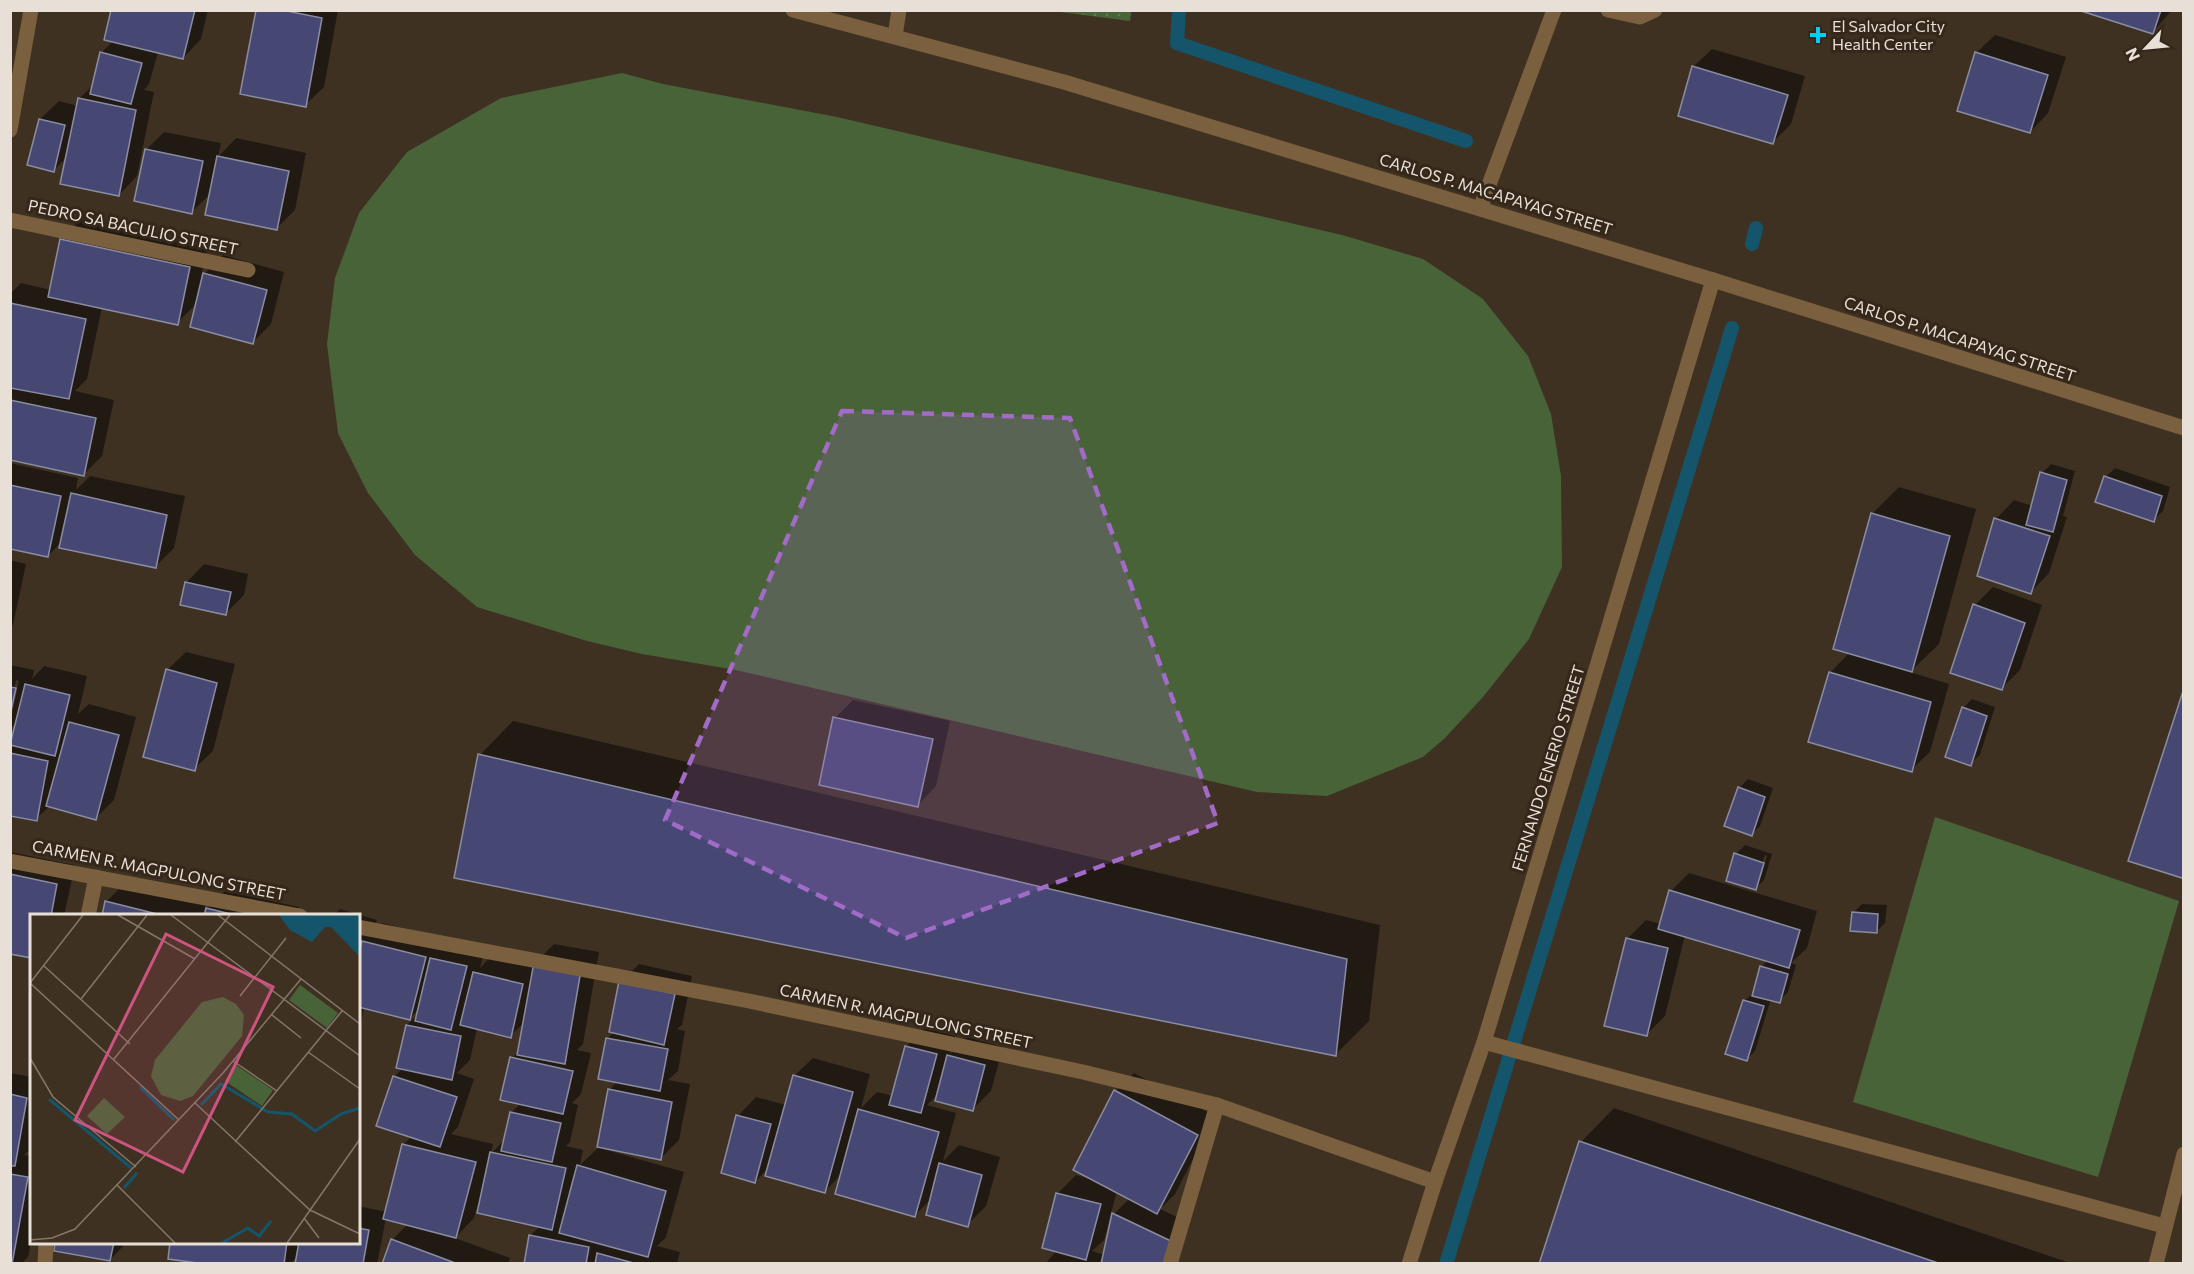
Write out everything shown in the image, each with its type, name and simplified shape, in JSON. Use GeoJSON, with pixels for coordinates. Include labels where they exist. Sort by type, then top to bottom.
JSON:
{"type":"FeatureCollection","features":[{"type":"Feature","properties":{"kind":"street"},"geometry":{"type":"LineString","coordinates":[[10,130],[31,10]]}},
{"type":"Feature","properties":{"kind":"street","name":"CARLOS P. MACAPAYAG STREET"},"geometry":{"type":"LineString","coordinates":[[793,10],[1064,81],[1713,280],[2184,428]]}},
{"type":"Feature","properties":{"kind":"street"},"geometry":{"type":"LineString","coordinates":[[895,36],[899,10]]}},
{"type":"Feature","properties":{"kind":"street"},"geometry":{"type":"LineString","coordinates":[[1480,209],[1554,10]]}},
{"type":"Feature","properties":{"kind":"street"},"geometry":{"type":"LineString","coordinates":[[1608,10],[1640,17],[1655,10]]}},
{"type":"Feature","properties":{"kind":"street","name":"PEDRO SA BACULIO STREET"},"geometry":{"type":"LineString","coordinates":[[10,220],[248,270]]}},
{"type":"Feature","properties":{"kind":"street","name":"FERNANDO ENERIO STREET"},"geometry":{"type":"LineString","coordinates":[[1409,1263],[1435,1182],[1492,1044],[1713,280]]}},
{"type":"Feature","properties":{"kind":"street","name":"CARMEN R. MAGPULONG STREET"},"geometry":{"type":"LineString","coordinates":[[10,861],[295,914]]}},
{"type":"Feature","properties":{"kind":"street"},"geometry":{"type":"LineString","coordinates":[[88,914],[96,877]]}},
{"type":"Feature","properties":{"kind":"street","name":"CARMEN R. MAGPULONG STREET"},"geometry":{"type":"LineString","coordinates":[[360,927],[760,1003],[1083,1072],[1216,1105],[1435,1182]]}},
{"type":"Feature","properties":{"kind":"street"},"geometry":{"type":"LineString","coordinates":[[1492,1044],[2164,1226]]}},
{"type":"Feature","properties":{"kind":"street"},"geometry":{"type":"LineString","coordinates":[[1170,1263],[1216,1105]]}},
{"type":"Feature","properties":{"kind":"street"},"geometry":{"type":"LineString","coordinates":[[2156,1263],[2184,1154]]}},
{"type":"Feature","properties":{"kind":"street"},"geometry":{"type":"LineString","coordinates":[[45,1263],[46,1244]]}},
{"type":"Feature","properties":{"kind":"highlighted area"},"geometry":{"type":"Polygon","coordinates":[[[842,411],[1070,418],[1218,823],[906,938],[665,820],[842,411]]]}},
{"type":"Feature","properties":{"kind":"green space"},"geometry":{"type":"Polygon","coordinates":[[[1131,10],[1130,21],[1053,11],[1131,10]]]}},
{"type":"Feature","properties":{"kind":"green space"},"geometry":{"type":"Polygon","coordinates":[[[622,73],[663,84],[837,117],[1342,235],[1423,259],[1483,299],[1528,356],[1551,414],[1561,476],[1562,567],[1529,639],[1483,697],[1445,738],[1423,757],[1327,796],[1257,792],[736,670],[642,654],[587,641],[477,607],[415,555],[368,493],[338,433],[327,344],[335,278],[359,213],[407,152],[501,98],[622,73]]]}},
{"type":"Feature","properties":{"kind":"green space"},"geometry":{"type":"Polygon","coordinates":[[[1935,817],[2179,901],[2098,1177],[1853,1102],[1935,817]]]}},
{"type":"Feature","properties":{"kind":"building"},"geometry":{"type":"Polygon","coordinates":[[[111,10],[195,10],[183,59],[104,40],[111,10]]]}},
{"type":"Feature","properties":{"kind":"building"},"geometry":{"type":"Polygon","coordinates":[[[256,10],[282,10],[322,18],[306,107],[240,94],[256,10]]]}},
{"type":"Feature","properties":{"kind":"building"},"geometry":{"type":"Polygon","coordinates":[[[2078,10],[2161,10],[2153,34],[2078,10]]]}},
{"type":"Feature","properties":{"kind":"building"},"geometry":{"type":"Polygon","coordinates":[[[100,52],[142,63],[131,104],[90,94],[100,52]]]}},
{"type":"Feature","properties":{"kind":"building"},"geometry":{"type":"Polygon","coordinates":[[[1975,52],[2048,75],[2030,133],[1957,111],[1975,52]]]}},
{"type":"Feature","properties":{"kind":"building"},"geometry":{"type":"Polygon","coordinates":[[[1692,66],[1788,95],[1773,144],[1678,116],[1692,66]]]}},
{"type":"Feature","properties":{"kind":"building"},"geometry":{"type":"Polygon","coordinates":[[[78,98],[136,110],[119,196],[60,184],[78,98]]]}},
{"type":"Feature","properties":{"kind":"building"},"geometry":{"type":"Polygon","coordinates":[[[39,119],[65,125],[54,172],[27,165],[39,119]]]}},
{"type":"Feature","properties":{"kind":"building"},"geometry":{"type":"Polygon","coordinates":[[[145,149],[203,161],[192,214],[134,201],[145,149]]]}},
{"type":"Feature","properties":{"kind":"building"},"geometry":{"type":"Polygon","coordinates":[[[217,156],[289,171],[277,230],[205,215],[217,156]]]}},
{"type":"Feature","properties":{"kind":"building"},"geometry":{"type":"Polygon","coordinates":[[[60,239],[190,267],[178,325],[48,297],[60,239]]]}},
{"type":"Feature","properties":{"kind":"building"},"geometry":{"type":"Polygon","coordinates":[[[203,273],[267,290],[253,344],[190,327],[203,273]]]}},
{"type":"Feature","properties":{"kind":"building"},"geometry":{"type":"Polygon","coordinates":[[[10,303],[86,319],[69,399],[10,388],[10,303]]]}},
{"type":"Feature","properties":{"kind":"building"},"geometry":{"type":"Polygon","coordinates":[[[10,400],[96,418],[84,476],[10,460],[10,400]]]}},
{"type":"Feature","properties":{"kind":"building"},"geometry":{"type":"Polygon","coordinates":[[[2040,472],[2067,480],[2053,532],[2026,525],[2040,472]]]}},
{"type":"Feature","properties":{"kind":"building"},"geometry":{"type":"Polygon","coordinates":[[[2104,476],[2162,496],[2154,522],[2095,502],[2104,476]]]}},
{"type":"Feature","properties":{"kind":"building"},"geometry":{"type":"Polygon","coordinates":[[[10,485],[61,496],[48,557],[10,549],[10,485]]]}},
{"type":"Feature","properties":{"kind":"building"},"geometry":{"type":"Polygon","coordinates":[[[71,493],[167,515],[156,568],[59,548],[71,493]]]}},
{"type":"Feature","properties":{"kind":"building"},"geometry":{"type":"Polygon","coordinates":[[[1871,513],[1950,536],[1912,672],[1833,649],[1871,513]]]}},
{"type":"Feature","properties":{"kind":"building"},"geometry":{"type":"Polygon","coordinates":[[[1994,518],[2050,536],[2031,594],[1977,576],[1994,518]]]}},
{"type":"Feature","properties":{"kind":"building"},"geometry":{"type":"Polygon","coordinates":[[[185,582],[231,592],[226,615],[180,605],[185,582]]]}},
{"type":"Feature","properties":{"kind":"building"},"geometry":{"type":"Polygon","coordinates":[[[1973,604],[2025,623],[2002,690],[1950,673],[1973,604]]]}},
{"type":"Feature","properties":{"kind":"building"},"geometry":{"type":"Polygon","coordinates":[[[166,669],[217,683],[195,771],[143,757],[166,669]]]}},
{"type":"Feature","properties":{"kind":"building"},"geometry":{"type":"Polygon","coordinates":[[[1829,672],[1931,702],[1912,772],[1808,742],[1829,672]]]}},
{"type":"Feature","properties":{"kind":"building"},"geometry":{"type":"Polygon","coordinates":[[[25,684],[70,695],[55,756],[10,745],[25,684]]]}},
{"type":"Feature","properties":{"kind":"building"},"geometry":{"type":"Polygon","coordinates":[[[10,687],[16,688],[10,715],[10,687]]]}},
{"type":"Feature","properties":{"kind":"building"},"geometry":{"type":"Polygon","coordinates":[[[2184,688],[2184,874],[2182,878],[2128,861],[2184,688]]]}},
{"type":"Feature","properties":{"kind":"building"},"geometry":{"type":"Polygon","coordinates":[[[1962,707],[1987,716],[1971,766],[1945,757],[1962,707]]]}},
{"type":"Feature","properties":{"kind":"building"},"geometry":{"type":"Polygon","coordinates":[[[833,717],[933,739],[918,807],[819,785],[833,717]]]}},
{"type":"Feature","properties":{"kind":"building"},"geometry":{"type":"Polygon","coordinates":[[[69,722],[119,735],[96,820],[46,806],[69,722]]]}},
{"type":"Feature","properties":{"kind":"building"},"geometry":{"type":"Polygon","coordinates":[[[10,753],[48,761],[37,821],[10,816],[10,753]]]}},
{"type":"Feature","properties":{"kind":"building"},"geometry":{"type":"Polygon","coordinates":[[[478,754],[1347,959],[1336,1056],[454,878],[478,754]]]}},
{"type":"Feature","properties":{"kind":"building"},"geometry":{"type":"Polygon","coordinates":[[[1738,787],[1765,797],[1752,836],[1724,826],[1738,787]]]}},
{"type":"Feature","properties":{"kind":"building"},"geometry":{"type":"Polygon","coordinates":[[[1734,853],[1764,863],[1756,890],[1726,881],[1734,853]]]}},
{"type":"Feature","properties":{"kind":"building"},"geometry":{"type":"Polygon","coordinates":[[[10,874],[57,884],[51,914],[30,914],[30,958],[10,954],[10,874]]]}},
{"type":"Feature","properties":{"kind":"building"},"geometry":{"type":"Polygon","coordinates":[[[1669,890],[1800,930],[1789,968],[1658,929],[1669,890]]]}},
{"type":"Feature","properties":{"kind":"building"},"geometry":{"type":"Polygon","coordinates":[[[105,901],[157,914],[102,914],[105,901]]]}},
{"type":"Feature","properties":{"kind":"building"},"geometry":{"type":"Polygon","coordinates":[[[206,908],[231,914],[204,914],[206,908]]]}},
{"type":"Feature","properties":{"kind":"building"},"geometry":{"type":"Polygon","coordinates":[[[1852,912],[1878,914],[1877,933],[1850,931],[1852,912]]]}},
{"type":"Feature","properties":{"kind":"building"},"geometry":{"type":"Polygon","coordinates":[[[1626,938],[1668,948],[1647,1036],[1604,1026],[1626,938]]]}},
{"type":"Feature","properties":{"kind":"building"},"geometry":{"type":"Polygon","coordinates":[[[362,941],[426,957],[410,1020],[360,1008],[362,941]]]}},
{"type":"Feature","properties":{"kind":"building"},"geometry":{"type":"Polygon","coordinates":[[[430,958],[467,966],[451,1030],[415,1021],[430,958]]]}},
{"type":"Feature","properties":{"kind":"building"},"geometry":{"type":"Polygon","coordinates":[[[534,962],[581,970],[565,1064],[517,1055],[534,962]]]}},
{"type":"Feature","properties":{"kind":"building"},"geometry":{"type":"Polygon","coordinates":[[[1760,966],[1788,974],[1780,1003],[1752,996],[1760,966]]]}},
{"type":"Feature","properties":{"kind":"building"},"geometry":{"type":"Polygon","coordinates":[[[473,972],[523,984],[511,1038],[460,1025],[473,972]]]}},
{"type":"Feature","properties":{"kind":"building"},"geometry":{"type":"Polygon","coordinates":[[[619,981],[675,994],[664,1045],[609,1032],[619,981]]]}},
{"type":"Feature","properties":{"kind":"building"},"geometry":{"type":"Polygon","coordinates":[[[1743,1000],[1764,1006],[1747,1061],[1725,1054],[1743,1000]]]}},
{"type":"Feature","properties":{"kind":"building"},"geometry":{"type":"Polygon","coordinates":[[[406,1025],[461,1036],[452,1080],[396,1068],[406,1025]]]}},
{"type":"Feature","properties":{"kind":"building"},"geometry":{"type":"Polygon","coordinates":[[[606,1038],[668,1049],[660,1091],[598,1079],[606,1038]]]}},
{"type":"Feature","properties":{"kind":"building"},"geometry":{"type":"Polygon","coordinates":[[[905,1046],[937,1054],[921,1113],[889,1105],[905,1046]]]}},
{"type":"Feature","properties":{"kind":"building"},"geometry":{"type":"Polygon","coordinates":[[[947,1055],[985,1065],[973,1111],[935,1101],[947,1055]]]}},
{"type":"Feature","properties":{"kind":"building"},"geometry":{"type":"Polygon","coordinates":[[[510,1057],[573,1071],[563,1114],[500,1100],[510,1057]]]}},
{"type":"Feature","properties":{"kind":"building"},"geometry":{"type":"Polygon","coordinates":[[[793,1075],[853,1092],[825,1193],[765,1176],[793,1075]]]}},
{"type":"Feature","properties":{"kind":"building"},"geometry":{"type":"Polygon","coordinates":[[[393,1076],[457,1097],[440,1147],[376,1126],[393,1076]]]}},
{"type":"Feature","properties":{"kind":"building"},"geometry":{"type":"Polygon","coordinates":[[[608,1089],[672,1102],[661,1160],[597,1147],[608,1089]]]}},
{"type":"Feature","properties":{"kind":"building"},"geometry":{"type":"Polygon","coordinates":[[[1114,1090],[1198,1135],[1157,1214],[1073,1170],[1114,1090]]]}},
{"type":"Feature","properties":{"kind":"building"},"geometry":{"type":"Polygon","coordinates":[[[10,1094],[27,1098],[15,1166],[10,1166],[10,1094]]]}},
{"type":"Feature","properties":{"kind":"building"},"geometry":{"type":"Polygon","coordinates":[[[858,1109],[939,1132],[915,1217],[835,1194],[858,1109]]]}},
{"type":"Feature","properties":{"kind":"building"},"geometry":{"type":"Polygon","coordinates":[[[510,1112],[561,1123],[552,1162],[501,1151],[510,1112]]]}},
{"type":"Feature","properties":{"kind":"building"},"geometry":{"type":"Polygon","coordinates":[[[736,1115],[771,1124],[755,1183],[721,1173],[736,1115]]]}},
{"type":"Feature","properties":{"kind":"building"},"geometry":{"type":"Polygon","coordinates":[[[1579,1141],[1941,1264],[1539,1264],[1579,1141]]]}},
{"type":"Feature","properties":{"kind":"building"},"geometry":{"type":"Polygon","coordinates":[[[402,1144],[476,1162],[456,1238],[383,1219],[402,1144]]]}},
{"type":"Feature","properties":{"kind":"building"},"geometry":{"type":"Polygon","coordinates":[[[490,1152],[566,1168],[552,1230],[477,1213],[490,1152]]]}},
{"type":"Feature","properties":{"kind":"building"},"geometry":{"type":"Polygon","coordinates":[[[939,1163],[982,1175],[968,1227],[926,1215],[939,1163]]]}},
{"type":"Feature","properties":{"kind":"building"},"geometry":{"type":"Polygon","coordinates":[[[577,1165],[666,1191],[648,1257],[559,1233],[577,1165]]]}},
{"type":"Feature","properties":{"kind":"building"},"geometry":{"type":"Polygon","coordinates":[[[10,1174],[28,1177],[12,1264],[10,1264],[10,1174]]]}},
{"type":"Feature","properties":{"kind":"building"},"geometry":{"type":"Polygon","coordinates":[[[1056,1193],[1101,1204],[1086,1260],[1042,1248],[1056,1193]]]}},
{"type":"Feature","properties":{"kind":"building"},"geometry":{"type":"Polygon","coordinates":[[[1112,1213],[1173,1242],[1165,1264],[1101,1264],[1112,1213]]]}},
{"type":"Feature","properties":{"kind":"building"},"geometry":{"type":"Polygon","coordinates":[[[360,1228],[369,1230],[363,1264],[295,1264],[299,1244],[360,1244],[360,1228]]]}},
{"type":"Feature","properties":{"kind":"building"},"geometry":{"type":"Polygon","coordinates":[[[529,1235],[589,1247],[586,1264],[524,1264],[529,1235]]]}},
{"type":"Feature","properties":{"kind":"building"},"geometry":{"type":"Polygon","coordinates":[[[391,1239],[458,1264],[382,1264],[391,1239]]]}},
{"type":"Feature","properties":{"kind":"building"},"geometry":{"type":"Polygon","coordinates":[[[55,1244],[114,1244],[110,1261],[54,1251],[55,1244]]]}},
{"type":"Feature","properties":{"kind":"building"},"geometry":{"type":"Polygon","coordinates":[[[170,1244],[287,1244],[284,1264],[205,1264],[168,1259],[170,1244]]]}},
{"type":"Feature","properties":{"kind":"building"},"geometry":{"type":"Polygon","coordinates":[[[597,1253],[637,1264],[595,1264],[597,1253]]]}},
{"type":"Feature","properties":{"kind":"waterway"},"geometry":{"type":"LineString","coordinates":[[1179,10],[1177,43],[1466,141]]}},
{"type":"Feature","properties":{"kind":"waterway"},"geometry":{"type":"LineString","coordinates":[[1752,244],[1756,228]]}},
{"type":"Feature","properties":{"kind":"waterway"},"geometry":{"type":"LineString","coordinates":[[1446,1264],[1732,328]]}},
{"type":"Feature","properties":{"kind":"place","name":"El Salvador City Health Center"},"geometry":{"type":"Point","coordinates":[1818,35]}}]}
